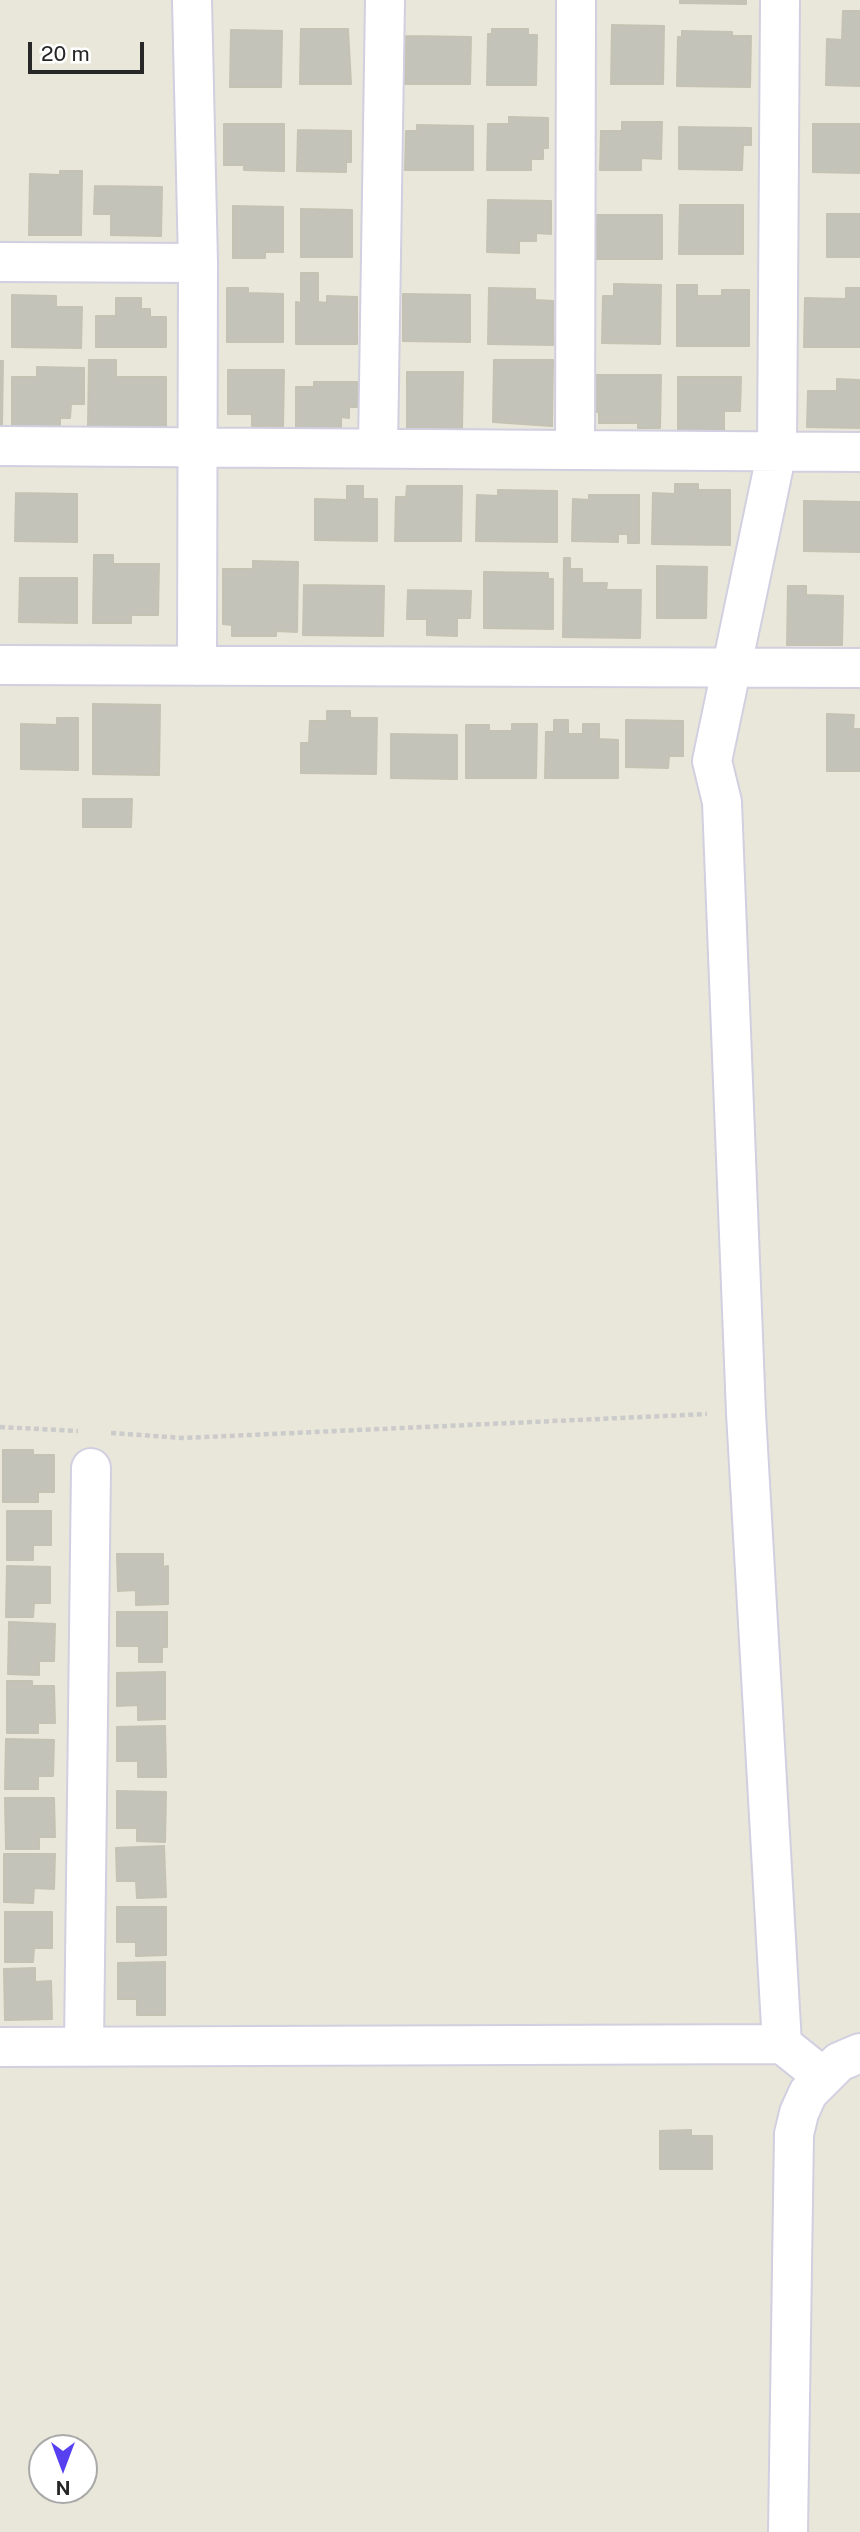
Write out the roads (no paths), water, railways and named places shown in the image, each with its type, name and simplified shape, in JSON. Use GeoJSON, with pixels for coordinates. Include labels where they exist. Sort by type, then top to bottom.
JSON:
{"type":"FeatureCollection","features":[{"type":"Feature","properties":{"kind":"street"},"geometry":{"type":"LineString","coordinates":[[192,0],[198,263],[197,666]]}},
{"type":"Feature","properties":{"kind":"street"},"geometry":{"type":"LineString","coordinates":[[378,447],[385,0]]}},
{"type":"Feature","properties":{"kind":"street"},"geometry":{"type":"LineString","coordinates":[[575,450],[576,0]]}},
{"type":"Feature","properties":{"kind":"street"},"geometry":{"type":"LineString","coordinates":[[780,0],[777,451],[712,761],[722,802],[746,1413],[782,2045]]}},
{"type":"Feature","properties":{"kind":"street"},"geometry":{"type":"LineString","coordinates":[[0,262],[198,263]]}},
{"type":"Feature","properties":{"kind":"street"},"geometry":{"type":"LineString","coordinates":[[0,446],[860,452]]}},
{"type":"Feature","properties":{"kind":"street"},"geometry":{"type":"LineString","coordinates":[[0,665],[860,668]]}},
{"type":"Feature","properties":{"kind":"street"},"geometry":{"type":"LineString","coordinates":[[84,2045],[91,1468]]}},
{"type":"Feature","properties":{"kind":"street"},"geometry":{"type":"LineString","coordinates":[[0,2047],[782,2045],[822,2076]]}},
{"type":"Feature","properties":{"kind":"street"},"geometry":{"type":"LineString","coordinates":[[788,2532],[794,2134],[808,2093],[822,2076],[839,2062],[860,2053]]}}]}
